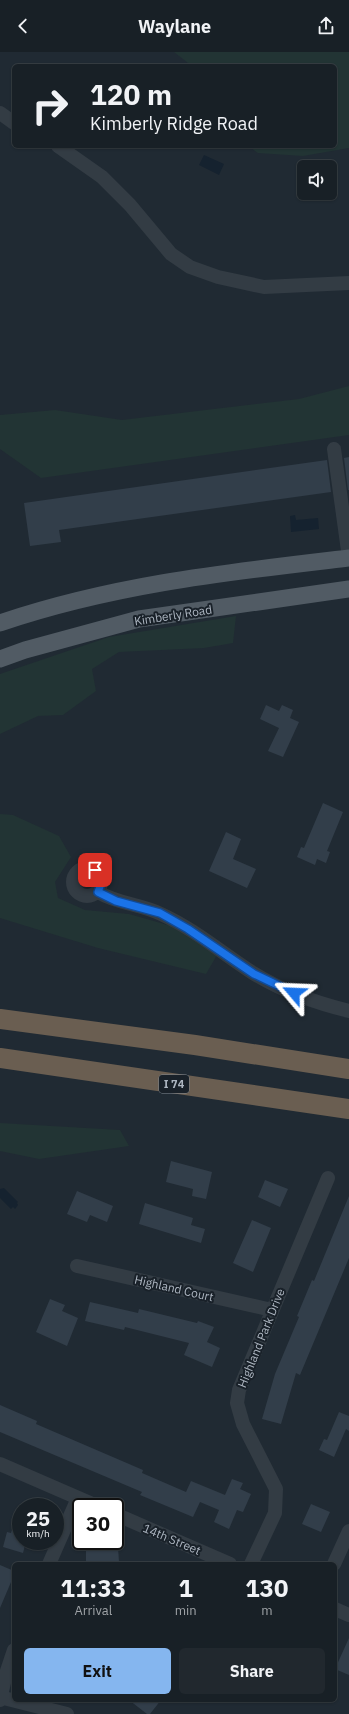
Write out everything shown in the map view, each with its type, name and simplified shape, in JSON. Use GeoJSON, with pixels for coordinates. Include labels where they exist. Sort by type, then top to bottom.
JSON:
{"type":"FeatureCollection","features":[{"type":"Feature","properties":{"kind":"highway"},"geometry":{"type":"LineString","coordinates":[[0,1019],[349,1069]]}},
{"type":"Feature","properties":{"kind":"highway","name":"I 74"},"geometry":{"type":"LineString","coordinates":[[0,1058],[349,1109]]}},
{"type":"Feature","properties":{"kind":"main road"},"geometry":{"type":"LineString","coordinates":[[0,623],[66,603],[135,587],[192,577],[349,558]]}},
{"type":"Feature","properties":{"kind":"main road","name":"Kimberly Road"},"geometry":{"type":"LineString","coordinates":[[0,659],[25,650],[139,619],[349,589]]}},
{"type":"Feature","properties":{"kind":"street"},"geometry":{"type":"LineString","coordinates":[[0,113],[12,122]]}},
{"type":"Feature","properties":{"kind":"street"},"geometry":{"type":"LineString","coordinates":[[61,148],[102,177],[130,205],[171,254],[190,267],[218,277],[264,287],[349,283]]}},
{"type":"Feature","properties":{"kind":"street"},"geometry":{"type":"LineString","coordinates":[[334,449],[349,558]]}},
{"type":"Feature","properties":{"kind":"street"},"geometry":{"type":"LineString","coordinates":[[98,892],[116,901],[160,913],[188,929],[254,974],[294,993],[322,1004],[349,1011]]}},
{"type":"Feature","properties":{"kind":"street","name":"Highland Park Drive"},"geometry":{"type":"LineString","coordinates":[[252,1562],[275,1513],[276,1489],[242,1424],[237,1403],[239,1390],[328,1178]]}},
{"type":"Feature","properties":{"kind":"street","name":"Highland Court"},"geometry":{"type":"LineString","coordinates":[[77,1266],[272,1310]]}},
{"type":"Feature","properties":{"kind":"street"},"geometry":{"type":"LineString","coordinates":[[0,1464],[78,1498]]}},
{"type":"Feature","properties":{"kind":"street"},"geometry":{"type":"LineString","coordinates":[[51,1562],[72,1512]]}},
{"type":"Feature","properties":{"kind":"street","name":"14th Street"},"geometry":{"type":"LineString","coordinates":[[124,1518],[225,1562]]}},
{"type":"Feature","properties":{"kind":"street"},"geometry":{"type":"LineString","coordinates":[[335,1562],[349,1531]]}},
{"type":"Feature","properties":{"kind":"street"},"geometry":{"type":"LineString","coordinates":[[337,1610],[349,1615]]}},
{"type":"Feature","properties":{"kind":"street"},"geometry":{"type":"LineString","coordinates":[[12,1656],[0,1698],[12,1701]]}},
{"type":"Feature","properties":{"kind":"street"},"geometry":{"type":"LineString","coordinates":[[17,1702],[67,1714]]}},
{"type":"Feature","properties":{"kind":"shaded area"},"geometry":{"type":"Polygon","coordinates":[[[174,52],[349,52],[349,148],[303,156],[258,153],[251,148],[337,148],[337,64],[189,64],[174,52]]]}},
{"type":"Feature","properties":{"kind":"shaded area"},"geometry":{"type":"Polygon","coordinates":[[[349,386],[349,435],[41,478],[0,449],[0,415],[55,410],[122,420],[299,399],[349,386]]]}},
{"type":"Feature","properties":{"kind":"shaded area"},"geometry":{"type":"Polygon","coordinates":[[[236,616],[233,643],[204,648],[119,652],[92,669],[96,691],[63,715],[38,716],[0,734],[0,674],[109,637],[236,616]]]}},
{"type":"Feature","properties":{"kind":"shaded area"},"geometry":{"type":"Polygon","coordinates":[[[0,814],[13,815],[59,836],[71,857],[55,882],[58,898],[85,910],[129,914],[171,926],[217,955],[206,974],[98,948],[0,918],[0,814]]]}},
{"type":"Feature","properties":{"kind":"shaded area"},"geometry":{"type":"Polygon","coordinates":[[[0,1123],[120,1130],[129,1146],[39,1159],[0,1151],[0,1123]]]}},
{"type":"Feature","properties":{"kind":"water"},"geometry":{"type":"Polygon","coordinates":[[[204,155],[224,164],[219,175],[199,165],[204,155]]]}},
{"type":"Feature","properties":{"kind":"water"},"geometry":{"type":"Polygon","coordinates":[[[295,515],[296,520],[318,518],[319,529],[291,532],[290,516],[295,515]]]}},
{"type":"Feature","properties":{"kind":"water"},"geometry":{"type":"Polygon","coordinates":[[[4,1188],[18,1202],[15,1209],[13,1207],[11,1209],[0,1198],[0,1189],[4,1188]]]}},
{"type":"Feature","properties":{"kind":"building"},"geometry":{"type":"Polygon","coordinates":[[[349,457],[349,490],[348,490],[344,458],[349,457]]]}},
{"type":"Feature","properties":{"kind":"building"},"geometry":{"type":"Polygon","coordinates":[[[327,460],[331,492],[59,530],[61,542],[30,546],[24,503],[327,460]]]}},
{"type":"Feature","properties":{"kind":"building"},"geometry":{"type":"Polygon","coordinates":[[[266,705],[279,711],[282,705],[293,710],[290,718],[299,722],[283,757],[268,751],[279,728],[260,719],[266,705]]]}},
{"type":"Feature","properties":{"kind":"building"},"geometry":{"type":"Polygon","coordinates":[[[323,803],[343,812],[327,851],[330,852],[326,863],[317,859],[315,865],[297,857],[301,847],[304,848],[323,803]]]}},
{"type":"Feature","properties":{"kind":"building"},"geometry":{"type":"Polygon","coordinates":[[[226,832],[241,839],[233,859],[256,869],[247,888],[209,871],[226,832]]]}},
{"type":"Feature","properties":{"kind":"building"},"geometry":{"type":"Polygon","coordinates":[[[171,1161],[212,1172],[206,1199],[192,1196],[193,1189],[166,1182],[171,1161]]]}},
{"type":"Feature","properties":{"kind":"building"},"geometry":{"type":"Polygon","coordinates":[[[265,1180],[288,1189],[280,1207],[258,1197],[265,1180]]]}},
{"type":"Feature","properties":{"kind":"building"},"geometry":{"type":"Polygon","coordinates":[[[77,1191],[113,1206],[107,1222],[90,1215],[87,1222],[67,1214],[77,1191]]]}},
{"type":"Feature","properties":{"kind":"building"},"geometry":{"type":"Polygon","coordinates":[[[349,1196],[349,1258],[300,1375],[296,1373],[281,1424],[262,1419],[275,1374],[299,1317],[297,1316],[312,1280],[314,1281],[349,1196]]]}},
{"type":"Feature","properties":{"kind":"building"},"geometry":{"type":"Polygon","coordinates":[[[145,1203],[193,1218],[191,1225],[205,1229],[201,1243],[139,1224],[145,1203]]]}},
{"type":"Feature","properties":{"kind":"building"},"geometry":{"type":"Polygon","coordinates":[[[252,1220],[271,1228],[253,1272],[233,1263],[252,1220]]]}},
{"type":"Feature","properties":{"kind":"building"},"geometry":{"type":"Polygon","coordinates":[[[50,1299],[65,1305],[62,1311],[78,1318],[67,1346],[36,1332],[50,1299]]]}},
{"type":"Feature","properties":{"kind":"building"},"geometry":{"type":"Polygon","coordinates":[[[90,1302],[138,1313],[139,1309],[197,1323],[198,1321],[214,1327],[207,1342],[220,1348],[212,1367],[184,1355],[189,1343],[125,1327],[124,1330],[85,1321],[90,1302]]]}},
{"type":"Feature","properties":{"kind":"building"},"geometry":{"type":"Polygon","coordinates":[[[0,1405],[37,1421],[36,1424],[143,1470],[142,1473],[186,1492],[191,1481],[225,1495],[232,1479],[243,1483],[240,1489],[251,1494],[243,1512],[237,1510],[229,1529],[214,1522],[219,1510],[200,1502],[193,1517],[140,1495],[142,1492],[0,1432],[0,1405]]]}},
{"type":"Feature","properties":{"kind":"building"},"geometry":{"type":"Polygon","coordinates":[[[339,1412],[349,1416],[349,1431],[346,1429],[334,1457],[319,1450],[324,1439],[327,1440],[339,1412]]]}},
{"type":"Feature","properties":{"kind":"building"},"geometry":{"type":"Polygon","coordinates":[[[311,1504],[330,1512],[321,1532],[302,1524],[311,1504]]]}},
{"type":"Feature","properties":{"kind":"building"},"geometry":{"type":"Polygon","coordinates":[[[12,1529],[12,1550],[3,1547],[7,1532],[11,1533],[12,1529]]]}},
{"type":"Feature","properties":{"kind":"building"},"geometry":{"type":"Polygon","coordinates":[[[13,1550],[24,1550],[23,1553],[13,1550]]]}},
{"type":"Feature","properties":{"kind":"building"},"geometry":{"type":"Polygon","coordinates":[[[86,1550],[118,1550],[119,1562],[86,1562],[86,1550]]]}},
{"type":"Feature","properties":{"kind":"building"},"geometry":{"type":"Polygon","coordinates":[[[0,1565],[12,1570],[12,1580],[0,1608],[0,1565]]]}},
{"type":"Feature","properties":{"kind":"building"},"geometry":{"type":"Polygon","coordinates":[[[349,1638],[349,1675],[337,1670],[337,1665],[349,1638]]]}},
{"type":"Feature","properties":{"kind":"building"},"geometry":{"type":"Polygon","coordinates":[[[132,1702],[159,1702],[150,1714],[147,1714],[132,1702]]]}},
{"type":"Feature","properties":{"kind":"route"},"geometry":{"type":"LineString","coordinates":[[95,870],[102,881],[98,892],[116,901],[160,913],[188,929],[254,974],[294,993]]}}]}
